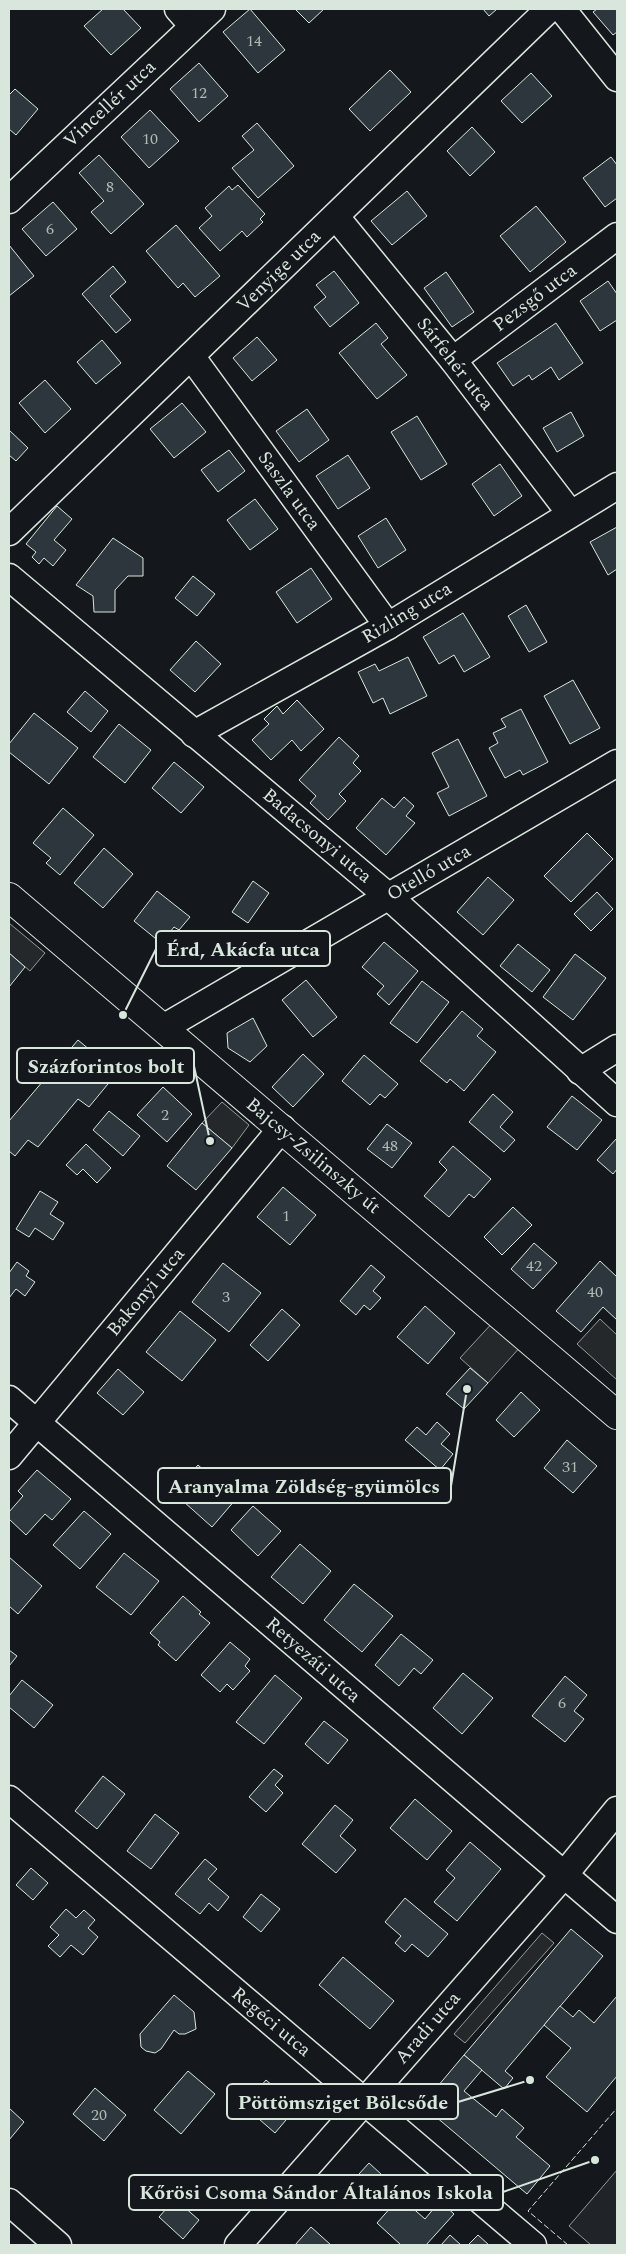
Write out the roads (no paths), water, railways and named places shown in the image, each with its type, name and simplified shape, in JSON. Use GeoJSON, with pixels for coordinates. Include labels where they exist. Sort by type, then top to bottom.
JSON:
{"type":"FeatureCollection","features":[{"type":"Feature","properties":{"kind":"main road","name":"Bajcsy-Zsilinszky út"},"geometry":{"type":"LineString","coordinates":[[9,897],[617,1415]]}},
{"type":"Feature","properties":{"kind":"street","name":"Vincellér utca"},"geometry":{"type":"LineString","coordinates":[[13,189],[185,18],[212,9]]}},
{"type":"Feature","properties":{"kind":"street","name":"Venyige utca"},"geometry":{"type":"LineString","coordinates":[[9,532],[549,9]]}},
{"type":"Feature","properties":{"kind":"street"},"geometry":{"type":"LineString","coordinates":[[562,9],[617,78]]}},
{"type":"Feature","properties":{"kind":"street","name":"Sárfehér utca"},"geometry":{"type":"LineString","coordinates":[[336,217],[453,360],[570,513]]}},
{"type":"Feature","properties":{"kind":"street","name":"Pezsgő utca"},"geometry":{"type":"LineString","coordinates":[[453,360],[617,236]]}},
{"type":"Feature","properties":{"kind":"street","name":"Saszla utca"},"geometry":{"type":"LineString","coordinates":[[191,356],[388,626]]}},
{"type":"Feature","properties":{"kind":"street","name":"Rizling utca"},"geometry":{"type":"LineString","coordinates":[[194,734],[388,626],[617,486]]}},
{"type":"Feature","properties":{"kind":"street","name":"Badacsonyi utca"},"geometry":{"type":"LineString","coordinates":[[9,578],[388,896],[617,1103]]}},
{"type":"Feature","properties":{"kind":"street","name":"Otelló utca"},"geometry":{"type":"LineString","coordinates":[[163,1028],[617,763]]}},
{"type":"Feature","properties":{"kind":"street"},"geometry":{"type":"LineString","coordinates":[[580,1071],[617,1048]]}},
{"type":"Feature","properties":{"kind":"street","name":"Bakonyi utca"},"geometry":{"type":"LineString","coordinates":[[9,1456],[282,1128]]}},
{"type":"Feature","properties":{"kind":"street","name":"Retyezáti utca"},"geometry":{"type":"LineString","coordinates":[[9,1399],[617,1920]]}},
{"type":"Feature","properties":{"kind":"street","name":"Regéci utca"},"geometry":{"type":"LineString","coordinates":[[9,1799],[533,2245]]}},
{"type":"Feature","properties":{"kind":"street","name":"Aradi utca"},"geometry":{"type":"LineString","coordinates":[[238,2245],[564,1875],[617,1810]]}},
{"type":"Feature","properties":{"kind":"street"},"geometry":{"type":"LineString","coordinates":[[9,2202],[58,2245]]}},
{"type":"Feature","properties":{"kind":"place","name":"Érd, Akácfa utca"},"geometry":{"type":"Point","coordinates":[123,1015]}},
{"type":"Feature","properties":{"kind":"place","name":"Százforintos bolt"},"geometry":{"type":"Point","coordinates":[210,1141]}},
{"type":"Feature","properties":{"kind":"place","name":"Aranyalma Zöldség-gyümölcs"},"geometry":{"type":"Point","coordinates":[467,1389]}},
{"type":"Feature","properties":{"kind":"place","name":"Pöttömsziget Bölcsőde"},"geometry":{"type":"Point","coordinates":[530,2080]}},
{"type":"Feature","properties":{"kind":"place","name":"Kőrösi Csoma Sándor Általános Iskola"},"geometry":{"type":"Point","coordinates":[595,2160]}}]}
